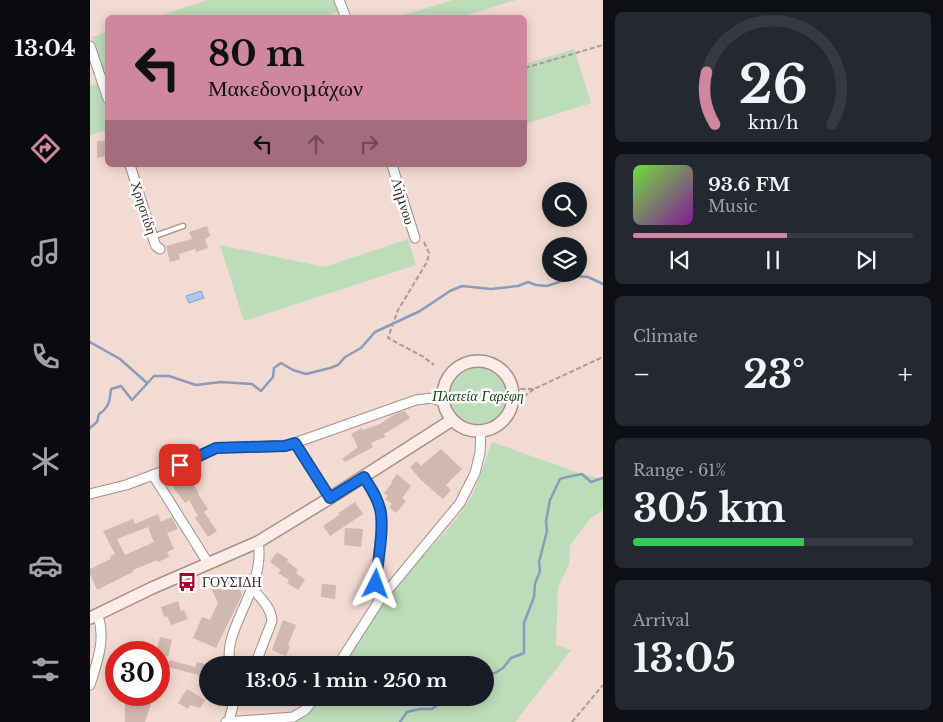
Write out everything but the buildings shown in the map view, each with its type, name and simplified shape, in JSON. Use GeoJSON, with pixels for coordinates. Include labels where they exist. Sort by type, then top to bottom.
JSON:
{"type":"FeatureCollection","features":[{"type":"Feature","properties":{"kind":"street"},"geometry":{"type":"LineString","coordinates":[[339,0],[345,15]]}},
{"type":"Feature","properties":{"kind":"street"},"geometry":{"type":"LineString","coordinates":[[90,46],[105,90]]}},
{"type":"Feature","properties":{"kind":"street","name":"Χρηστίδη"},"geometry":{"type":"LineString","coordinates":[[131,167],[152,237],[156,246],[160,249]]}},
{"type":"Feature","properties":{"kind":"street","name":"Λήμνου"},"geometry":{"type":"LineString","coordinates":[[393,167],[415,238]]}},
{"type":"Feature","properties":{"kind":"street"},"geometry":{"type":"LineString","coordinates":[[476,361],[492,364],[505,374],[513,389],[512,406],[502,422],[492,428],[481,431],[465,429],[452,420],[443,402],[443,394],[448,378],[453,371],[467,362],[476,361]]}},
{"type":"Feature","properties":{"kind":"street"},"geometry":{"type":"LineString","coordinates":[[90,494],[126,485],[180,465],[216,448],[285,446],[416,400],[432,398],[443,402]]}},
{"type":"Feature","properties":{"kind":"street"},"geometry":{"type":"LineString","coordinates":[[90,685],[101,646],[102,627],[94,617],[152,588],[258,542],[452,420]]}},
{"type":"Feature","properties":{"kind":"street"},"geometry":{"type":"LineString","coordinates":[[344,656],[379,602],[453,513],[465,495],[478,464],[481,431]]}},
{"type":"Feature","properties":{"kind":"street"},"geometry":{"type":"LineString","coordinates":[[295,443],[330,498]]}},
{"type":"Feature","properties":{"kind":"street"},"geometry":{"type":"LineString","coordinates":[[153,475],[208,563]]}},
{"type":"Feature","properties":{"kind":"street"},"geometry":{"type":"LineString","coordinates":[[364,477],[375,494],[381,510],[376,584],[379,602]]}},
{"type":"Feature","properties":{"kind":"street"},"geometry":{"type":"LineString","coordinates":[[229,656],[230,642],[253,589],[260,558],[258,542]]}},
{"type":"Feature","properties":{"kind":"street"},"geometry":{"type":"LineString","coordinates":[[253,589],[272,613],[270,631],[259,656]]}},
{"type":"Feature","properties":{"kind":"street"},"geometry":{"type":"LineString","coordinates":[[232,706],[227,721],[293,717],[308,706]]}},
{"type":"Feature","properties":{"kind":"lane"},"geometry":{"type":"LineString","coordinates":[[152,237],[183,226]]}},
{"type":"Feature","properties":{"kind":"path"},"geometry":{"type":"LineString","coordinates":[[527,67],[603,45]]}},
{"type":"Feature","properties":{"kind":"path"},"geometry":{"type":"LineString","coordinates":[[415,238],[425,242],[429,253],[427,262],[398,310],[388,338],[422,356],[434,365]]}},
{"type":"Feature","properties":{"kind":"path"},"geometry":{"type":"LineString","coordinates":[[512,406],[534,389],[603,357]]}},
{"type":"Feature","properties":{"kind":"path"},"geometry":{"type":"LineString","coordinates":[[513,389],[534,389]]}},
{"type":"Feature","properties":{"kind":"path"},"geometry":{"type":"LineString","coordinates":[[572,722],[603,685]]}},
{"type":"Feature","properties":{"kind":"green space"},"geometry":{"type":"Polygon","coordinates":[[[207,0],[335,0],[339,11],[328,15],[162,15],[207,0]]]}},
{"type":"Feature","properties":{"kind":"green space"},"geometry":{"type":"Polygon","coordinates":[[[453,0],[516,0],[467,15],[404,15],[453,0]]]}},
{"type":"Feature","properties":{"kind":"green space"},"geometry":{"type":"Polygon","coordinates":[[[105,33],[105,79],[92,37],[105,33]]]}},
{"type":"Feature","properties":{"kind":"green space"},"geometry":{"type":"Polygon","coordinates":[[[574,49],[591,103],[527,123],[527,63],[574,49]]]}},
{"type":"Feature","properties":{"kind":"green space"},"geometry":{"type":"Polygon","coordinates":[[[98,84],[105,106],[105,131],[90,135],[90,86],[98,84]]]}},
{"type":"Feature","properties":{"kind":"green space"},"geometry":{"type":"Polygon","coordinates":[[[408,239],[416,265],[244,321],[220,245],[324,267],[408,239]]]}},
{"type":"Feature","properties":{"kind":"green space","name":"Πλατεία Γαρέφη"},"geometry":{"type":"Polygon","coordinates":[[[478,365],[490,367],[500,374],[507,384],[509,396],[507,408],[500,418],[490,425],[478,427],[466,425],[456,418],[449,408],[447,396],[449,384],[456,374],[466,367],[478,365]]]}},
{"type":"Feature","properties":{"kind":"green space"},"geometry":{"type":"Polygon","coordinates":[[[492,442],[582,474],[603,479],[603,510],[590,519],[570,545],[569,565],[558,587],[556,645],[571,650],[515,722],[288,722],[300,717],[310,706],[494,706],[494,656],[349,656],[394,589],[462,511],[477,485],[492,442]]]}},
{"type":"Feature","properties":{"kind":"water"},"geometry":{"type":"Polygon","coordinates":[[[201,291],[204,298],[189,303],[186,296],[201,291]]]}},
{"type":"Feature","properties":{"kind":"waterway"},"geometry":{"type":"LineString","coordinates":[[90,428],[97,422],[99,414],[107,406],[111,389],[121,386],[132,400],[154,376],[169,376],[196,385],[221,382],[252,384],[261,391],[273,377],[274,368],[281,363],[293,370],[306,374],[338,365],[345,357],[361,348],[375,332],[420,311],[450,291],[462,286],[491,289],[518,286],[528,282],[547,286],[577,276],[588,277],[603,284]]}},
{"type":"Feature","properties":{"kind":"waterway"},"geometry":{"type":"LineString","coordinates":[[90,342],[120,359],[147,383]]}},
{"type":"Feature","properties":{"kind":"waterway"},"geometry":{"type":"LineString","coordinates":[[494,673],[503,668],[511,658],[524,653],[524,623],[534,597],[535,584],[540,571],[539,562],[547,531],[546,521],[550,500],[560,479],[582,474],[591,482],[603,478]]}},
{"type":"Feature","properties":{"kind":"waterway"},"geometry":{"type":"LineString","coordinates":[[400,722],[407,712],[432,709],[436,706]]}},
{"type":"Feature","properties":{"kind":"place","name":"ΓΟΥΣΙΔΗ"},"geometry":{"type":"Point","coordinates":[187,582]}},
{"type":"Feature","properties":{"kind":"route"},"geometry":{"type":"LineString","coordinates":[[180,465],[216,448],[285,446],[295,443],[330,498],[364,477],[375,494],[381,510],[376,584]]}}]}
